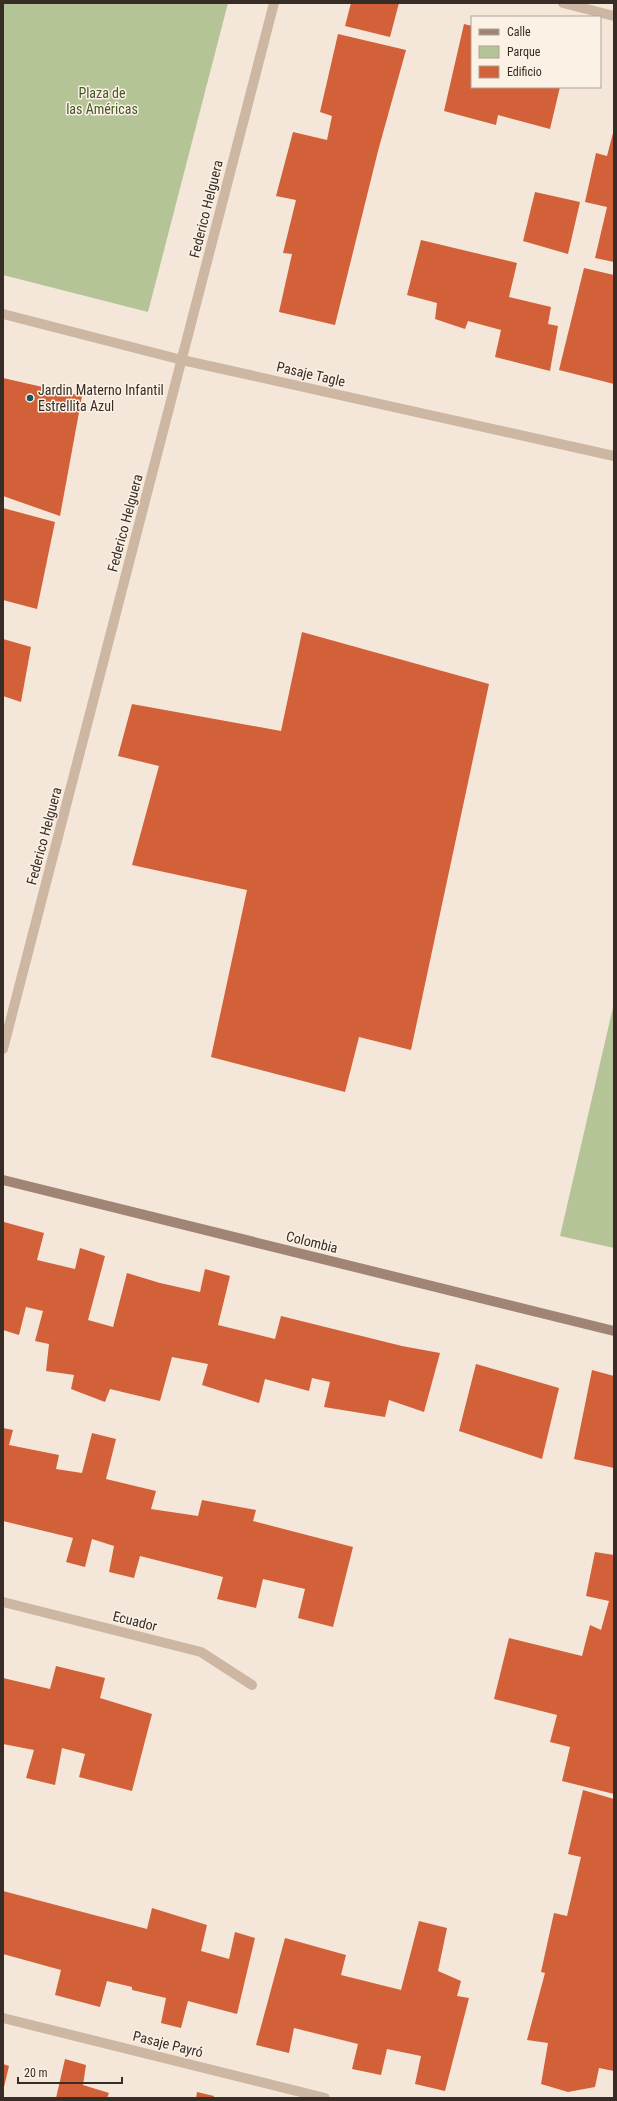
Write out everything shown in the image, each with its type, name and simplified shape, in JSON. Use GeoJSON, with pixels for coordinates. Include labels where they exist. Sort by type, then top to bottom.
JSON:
{"type":"FeatureCollection","features":[{"type":"Feature","properties":{"kind":"street","name":"Federico Helguera"},"geometry":{"type":"LineString","coordinates":[[3,1049],[274,3]]}},
{"type":"Feature","properties":{"kind":"street"},"geometry":{"type":"LineString","coordinates":[[563,3],[614,16]]}},
{"type":"Feature","properties":{"kind":"street","name":"Pasaje Tagle"},"geometry":{"type":"LineString","coordinates":[[3,314],[182,360],[614,456]]}},
{"type":"Feature","properties":{"kind":"street","name":"Colombia"},"geometry":{"type":"LineString","coordinates":[[3,1180],[614,1331]]}},
{"type":"Feature","properties":{"kind":"street","name":"Ecuador"},"geometry":{"type":"LineString","coordinates":[[3,1602],[201,1652],[252,1685]]}},
{"type":"Feature","properties":{"kind":"street","name":"Pasaje Payró"},"geometry":{"type":"LineString","coordinates":[[3,2018],[325,2098]]}},
{"type":"Feature","properties":{"kind":"green space","name":"Plaza de las Américas"},"geometry":{"type":"Polygon","coordinates":[[[3,3],[228,3],[148,312],[3,275],[3,3]]]}},
{"type":"Feature","properties":{"kind":"green space"},"geometry":{"type":"Polygon","coordinates":[[[614,1003],[614,1248],[560,1236],[614,1003]]]}},
{"type":"Feature","properties":{"kind":"building"},"geometry":{"type":"Polygon","coordinates":[[[351,3],[399,3],[390,37],[345,26],[351,3]]]}},
{"type":"Feature","properties":{"kind":"building"},"geometry":{"type":"Polygon","coordinates":[[[464,24],[471,26],[471,88],[560,88],[550,129],[498,115],[496,125],[444,111],[464,24]]]}},
{"type":"Feature","properties":{"kind":"building"},"geometry":{"type":"Polygon","coordinates":[[[338,34],[406,50],[378,151],[335,325],[279,312],[292,254],[283,253],[296,200],[276,196],[293,132],[327,140],[332,116],[320,112],[338,34]]]}},
{"type":"Feature","properties":{"kind":"building"},"geometry":{"type":"Polygon","coordinates":[[[614,129],[614,262],[595,258],[607,207],[585,202],[596,153],[607,156],[614,129]]]}},
{"type":"Feature","properties":{"kind":"building"},"geometry":{"type":"Polygon","coordinates":[[[535,192],[580,202],[568,254],[523,241],[535,192]]]}},
{"type":"Feature","properties":{"kind":"building"},"geometry":{"type":"Polygon","coordinates":[[[421,240],[517,263],[509,297],[551,307],[548,324],[558,326],[550,371],[495,357],[501,330],[468,321],[465,329],[435,319],[437,303],[407,295],[421,240]]]}},
{"type":"Feature","properties":{"kind":"building"},"geometry":{"type":"Polygon","coordinates":[[[584,268],[614,275],[614,384],[559,370],[584,268]]]}},
{"type":"Feature","properties":{"kind":"building"},"geometry":{"type":"Polygon","coordinates":[[[3,378],[82,396],[60,516],[3,496],[3,378]]]}},
{"type":"Feature","properties":{"kind":"building"},"geometry":{"type":"Polygon","coordinates":[[[3,508],[55,522],[37,609],[3,600],[3,508]]]}},
{"type":"Feature","properties":{"kind":"building"},"geometry":{"type":"Polygon","coordinates":[[[302,632],[489,684],[411,1050],[359,1037],[345,1092],[211,1057],[247,890],[132,865],[159,766],[118,756],[132,704],[281,731],[302,632]]]}},
{"type":"Feature","properties":{"kind":"building"},"geometry":{"type":"Polygon","coordinates":[[[3,639],[31,647],[21,702],[3,696],[3,639]]]}},
{"type":"Feature","properties":{"kind":"building"},"geometry":{"type":"Polygon","coordinates":[[[4,1222],[44,1233],[37,1260],[75,1269],[80,1248],[105,1256],[88,1320],[113,1327],[127,1273],[160,1283],[200,1292],[205,1269],[230,1276],[218,1325],[275,1339],[281,1316],[402,1346],[440,1353],[424,1412],[389,1400],[385,1417],[324,1407],[330,1382],[312,1378],[309,1391],[265,1379],[259,1403],[202,1385],[208,1364],[172,1357],[160,1401],[110,1389],[105,1402],[71,1389],[74,1375],[46,1371],[49,1344],[35,1341],[43,1311],[26,1307],[19,1335],[3,1330],[4,1222]]]}},
{"type":"Feature","properties":{"kind":"building"},"geometry":{"type":"Polygon","coordinates":[[[476,1364],[559,1388],[542,1459],[459,1431],[476,1364]]]}},
{"type":"Feature","properties":{"kind":"building"},"geometry":{"type":"Polygon","coordinates":[[[592,1370],[614,1376],[614,1468],[574,1459],[592,1370]]]}},
{"type":"Feature","properties":{"kind":"building"},"geometry":{"type":"Polygon","coordinates":[[[3,1428],[13,1430],[9,1445],[59,1455],[56,1469],[82,1473],[92,1433],[116,1439],[106,1479],[156,1491],[151,1509],[198,1516],[202,1500],[256,1510],[253,1521],[353,1547],[333,1627],[298,1618],[305,1589],[263,1579],[256,1608],[217,1599],[223,1577],[140,1556],[134,1578],[109,1572],[114,1546],[92,1539],[85,1567],[66,1562],[73,1538],[3,1521],[3,1428]]]}},
{"type":"Feature","properties":{"kind":"building"},"geometry":{"type":"Polygon","coordinates":[[[595,1552],[614,1555],[614,1794],[562,1781],[570,1747],[550,1742],[557,1715],[494,1699],[509,1638],[582,1656],[590,1625],[601,1630],[609,1601],[586,1596],[595,1552]]]}},
{"type":"Feature","properties":{"kind":"building"},"geometry":{"type":"Polygon","coordinates":[[[56,1666],[105,1678],[100,1698],[152,1714],[132,1791],[79,1777],[85,1754],[62,1748],[55,1785],[26,1778],[34,1750],[3,1744],[3,1678],[50,1689],[56,1666]]]}},
{"type":"Feature","properties":{"kind":"building"},"geometry":{"type":"Polygon","coordinates":[[[583,1790],[614,1799],[614,2071],[599,2068],[595,2087],[568,2092],[541,2084],[548,2043],[527,2040],[545,1973],[541,1972],[554,1913],[567,1916],[581,1857],[568,1854],[583,1790]]]}},
{"type":"Feature","properties":{"kind":"building"},"geometry":{"type":"Polygon","coordinates":[[[3,1891],[147,1929],[152,1908],[207,1925],[201,1951],[229,1959],[235,1932],[255,1938],[237,2014],[188,2001],[181,2028],[161,2023],[166,1998],[132,1990],[132,1987],[107,1981],[100,2007],[55,1995],[61,1970],[3,1954],[3,1891]]]}},
{"type":"Feature","properties":{"kind":"building"},"geometry":{"type":"Polygon","coordinates":[[[419,1921],[447,1928],[438,1971],[461,1981],[457,1996],[469,1998],[445,2091],[415,2084],[421,2056],[387,2049],[381,2075],[352,2069],[358,2044],[294,2028],[289,2053],[256,2045],[285,1938],[346,1955],[341,1975],[401,1990],[419,1921]]]}},
{"type":"Feature","properties":{"kind":"building"},"geometry":{"type":"Polygon","coordinates":[[[65,2059],[86,2065],[83,2085],[109,2093],[107,2098],[56,2098],[65,2059]]]}},
{"type":"Feature","properties":{"kind":"building"},"geometry":{"type":"Polygon","coordinates":[[[3,2064],[9,2066],[4,2087],[3,2087],[3,2064]]]}},
{"type":"Feature","properties":{"kind":"building"},"geometry":{"type":"Polygon","coordinates":[[[197,2092],[214,2096],[213,2098],[196,2098],[197,2092]]]}},
{"type":"Feature","properties":{"kind":"place","name":"Jardin Materno Infantil Estrellita Azul"},"geometry":{"type":"Point","coordinates":[30,398]}}]}
